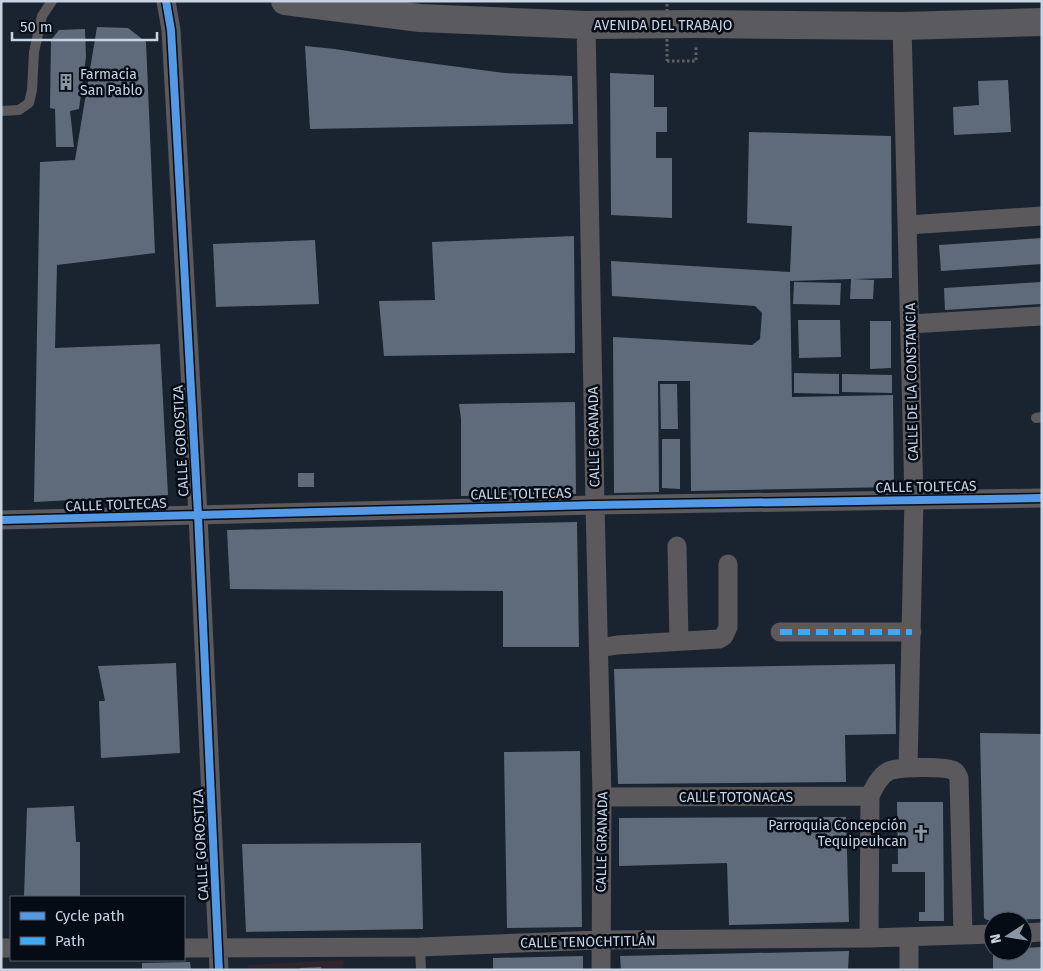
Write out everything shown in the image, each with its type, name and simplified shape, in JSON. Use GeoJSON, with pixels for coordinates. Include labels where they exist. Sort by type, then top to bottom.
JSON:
{"type":"FeatureCollection","features":[{"type":"Feature","properties":{"kind":"main road","name":"AVENIDA DEL TRABAJO"},"geometry":{"type":"LineString","coordinates":[[285,1],[420,18],[586,25],[902,26],[1042,22]]}},
{"type":"Feature","properties":{"kind":"street","name":"CALLE GOROSTIZA"},"geometry":{"type":"LineString","coordinates":[[166,1],[172,30],[198,515],[219,970]]}},
{"type":"Feature","properties":{"kind":"street","name":"CALLE GRANADA"},"geometry":{"type":"LineString","coordinates":[[586,25],[602,797],[601,970]]}},
{"type":"Feature","properties":{"kind":"street","name":"CALLE DE LA CONSTANCIA"},"geometry":{"type":"LineString","coordinates":[[902,26],[914,499],[908,768]]}},
{"type":"Feature","properties":{"kind":"street"},"geometry":{"type":"LineString","coordinates":[[908,225],[1042,216]]}},
{"type":"Feature","properties":{"kind":"street"},"geometry":{"type":"LineString","coordinates":[[910,324],[1042,316]]}},
{"type":"Feature","properties":{"kind":"street","name":"CALLE TOLTECAS"},"geometry":{"type":"LineString","coordinates":[[1,520],[595,505],[1042,498]]}},
{"type":"Feature","properties":{"kind":"street"},"geometry":{"type":"LineString","coordinates":[[678,546],[679,641]]}},
{"type":"Feature","properties":{"kind":"street"},"geometry":{"type":"LineString","coordinates":[[599,648],[719,639],[727,632],[728,564]]}},
{"type":"Feature","properties":{"kind":"street"},"geometry":{"type":"LineString","coordinates":[[780,632],[912,632]]}},
{"type":"Feature","properties":{"kind":"street"},"geometry":{"type":"LineString","coordinates":[[869,938],[870,796],[887,772],[908,768],[948,769],[957,773],[959,778],[963,934]]}},
{"type":"Feature","properties":{"kind":"street","name":"CALLE TOTONACAS"},"geometry":{"type":"LineString","coordinates":[[602,797],[870,796]]}},
{"type":"Feature","properties":{"kind":"street","name":"CALLE TENOCHTITLÁN"},"geometry":{"type":"LineString","coordinates":[[185,948],[420,946],[600,940],[869,938],[983,934]]}},
{"type":"Feature","properties":{"kind":"street"},"geometry":{"type":"LineString","coordinates":[[909,937],[909,970]]}},
{"type":"Feature","properties":{"kind":"lane"},"geometry":{"type":"LineString","coordinates":[[1,111],[19,110],[29,102],[32,90],[34,52],[42,16],[52,1]]}},
{"type":"Feature","properties":{"kind":"lane"},"geometry":{"type":"LineString","coordinates":[[420,946],[421,970]]}},
{"type":"Feature","properties":{"kind":"path"},"geometry":{"type":"LineString","coordinates":[[666,4],[666,61],[696,61]]}},
{"type":"Feature","properties":{"kind":"shaded area"},"geometry":{"type":"Polygon","coordinates":[[[344,960],[343,970],[248,970],[248,965],[344,960]]]}},
{"type":"Feature","properties":{"kind":"building"},"geometry":{"type":"Polygon","coordinates":[[[97,27],[128,28],[146,42],[155,253],[57,265],[55,348],[160,344],[168,495],[34,502],[40,162],[75,160],[97,27]]]}},
{"type":"Feature","properties":{"kind":"building","name":"Farmacia San Pablo"},"geometry":{"type":"Polygon","coordinates":[[[85,29],[86,57],[79,109],[70,111],[74,147],[56,147],[55,109],[50,108],[51,40],[59,30],[85,29]]]}},
{"type":"Feature","properties":{"kind":"building"},"geometry":{"type":"Polygon","coordinates":[[[305,46],[504,73],[572,76],[573,124],[310,129],[305,46]]]}},
{"type":"Feature","properties":{"kind":"building"},"geometry":{"type":"Polygon","coordinates":[[[610,73],[654,75],[654,107],[667,107],[667,132],[656,132],[656,158],[672,158],[672,218],[611,215],[610,73]]]}},
{"type":"Feature","properties":{"kind":"building"},"geometry":{"type":"Polygon","coordinates":[[[1008,80],[1011,132],[954,135],[953,107],[979,105],[978,81],[1008,80]]]}},
{"type":"Feature","properties":{"kind":"building"},"geometry":{"type":"Polygon","coordinates":[[[749,132],[891,136],[892,278],[853,279],[874,280],[873,299],[850,299],[851,279],[790,281],[792,397],[893,395],[894,487],[691,491],[690,381],[658,381],[659,492],[614,493],[613,337],[752,345],[760,339],[762,313],[755,306],[612,296],[611,261],[790,272],[792,226],[747,223],[749,132]]]}},
{"type":"Feature","properties":{"kind":"building"},"geometry":{"type":"Polygon","coordinates":[[[574,236],[575,353],[384,356],[379,301],[435,300],[432,242],[574,236]]]}},
{"type":"Feature","properties":{"kind":"building"},"geometry":{"type":"Polygon","coordinates":[[[1042,238],[1042,264],[941,271],[939,245],[1042,238]]]}},
{"type":"Feature","properties":{"kind":"building"},"geometry":{"type":"Polygon","coordinates":[[[315,240],[319,304],[216,307],[213,244],[315,240]]]}},
{"type":"Feature","properties":{"kind":"building"},"geometry":{"type":"Polygon","coordinates":[[[794,282],[841,283],[840,305],[793,304],[794,282]]]}},
{"type":"Feature","properties":{"kind":"building"},"geometry":{"type":"Polygon","coordinates":[[[1042,282],[1042,304],[945,310],[944,288],[1042,282]]]}},
{"type":"Feature","properties":{"kind":"building"},"geometry":{"type":"Polygon","coordinates":[[[798,320],[840,320],[841,357],[799,358],[798,320]]]}},
{"type":"Feature","properties":{"kind":"building"},"geometry":{"type":"Polygon","coordinates":[[[870,321],[891,321],[891,368],[870,369],[870,321]]]}},
{"type":"Feature","properties":{"kind":"building"},"geometry":{"type":"Polygon","coordinates":[[[794,373],[839,374],[839,394],[794,393],[794,373]]]}},
{"type":"Feature","properties":{"kind":"building"},"geometry":{"type":"Polygon","coordinates":[[[842,374],[892,375],[892,393],[842,392],[842,374]]]}},
{"type":"Feature","properties":{"kind":"building"},"geometry":{"type":"Polygon","coordinates":[[[660,384],[677,384],[678,429],[661,429],[660,384]]]}},
{"type":"Feature","properties":{"kind":"building"},"geometry":{"type":"Polygon","coordinates":[[[575,402],[576,494],[461,496],[461,419],[459,404],[575,402]]]}},
{"type":"Feature","properties":{"kind":"building"},"geometry":{"type":"Polygon","coordinates":[[[662,439],[680,439],[680,489],[662,488],[662,439]]]}},
{"type":"Feature","properties":{"kind":"building"},"geometry":{"type":"Polygon","coordinates":[[[298,473],[314,473],[314,487],[298,487],[298,473]]]}},
{"type":"Feature","properties":{"kind":"building"},"geometry":{"type":"Polygon","coordinates":[[[577,522],[579,647],[503,647],[503,591],[230,589],[227,530],[577,522]]]}},
{"type":"Feature","properties":{"kind":"building"},"geometry":{"type":"Polygon","coordinates":[[[176,663],[180,753],[101,758],[99,701],[105,701],[98,666],[176,663]]]}},
{"type":"Feature","properties":{"kind":"building"},"geometry":{"type":"Polygon","coordinates":[[[895,664],[896,734],[845,735],[846,782],[618,784],[614,669],[895,664]]]}},
{"type":"Feature","properties":{"kind":"building"},"geometry":{"type":"Polygon","coordinates":[[[980,733],[1042,734],[1041,919],[1033,919],[1033,911],[984,911],[980,733]]]}},
{"type":"Feature","properties":{"kind":"building"},"geometry":{"type":"Polygon","coordinates":[[[580,751],[582,927],[507,928],[504,752],[580,751]]]}},
{"type":"Feature","properties":{"kind":"building","name":"Parroquia Concepción Tequipeuhcan"},"geometry":{"type":"Polygon","coordinates":[[[897,802],[943,802],[944,921],[919,921],[919,912],[925,912],[925,872],[892,872],[892,864],[898,864],[897,802]]]}},
{"type":"Feature","properties":{"kind":"building"},"geometry":{"type":"Polygon","coordinates":[[[74,806],[76,842],[80,842],[80,896],[24,896],[27,808],[74,806]]]}},
{"type":"Feature","properties":{"kind":"building"},"geometry":{"type":"Polygon","coordinates":[[[846,817],[849,922],[729,925],[727,863],[619,866],[619,818],[846,817]]]}},
{"type":"Feature","properties":{"kind":"building"},"geometry":{"type":"Polygon","coordinates":[[[421,843],[423,929],[246,932],[242,844],[421,843]]]}},
{"type":"Feature","properties":{"kind":"building"},"geometry":{"type":"Polygon","coordinates":[[[1033,947],[1042,947],[1042,970],[993,970],[993,961],[1033,961],[1033,947]]]}},
{"type":"Feature","properties":{"kind":"building"},"geometry":{"type":"Polygon","coordinates":[[[849,951],[848,970],[621,970],[620,956],[849,951]]]}},
{"type":"Feature","properties":{"kind":"building"},"geometry":{"type":"Polygon","coordinates":[[[583,956],[583,970],[493,970],[493,958],[583,956]]]}},
{"type":"Feature","properties":{"kind":"building"},"geometry":{"type":"Polygon","coordinates":[[[190,962],[191,970],[142,970],[142,963],[190,962]]]}},
{"type":"Feature","properties":{"kind":"building"},"geometry":{"type":"Polygon","coordinates":[[[321,967],[321,970],[300,970],[300,968],[321,967]]]}},
{"type":"Feature","properties":{"kind":"marked path"},"geometry":{"type":"LineString","coordinates":[[780,632],[912,632]]}},
{"type":"Feature","properties":{"kind":"cycle path"},"geometry":{"type":"LineString","coordinates":[[166,1],[171,30],[198,515],[219,970]]}},
{"type":"Feature","properties":{"kind":"cycle path"},"geometry":{"type":"LineString","coordinates":[[1,520],[595,505],[1042,498]]}},
{"type":"Feature","properties":{"kind":"place","name":"Farmacia San Pablo"},"geometry":{"type":"Point","coordinates":[66,82]}},
{"type":"Feature","properties":{"kind":"place","name":"Parroquia Concepción Tequipeuhcan"},"geometry":{"type":"Point","coordinates":[921,833]}}]}
